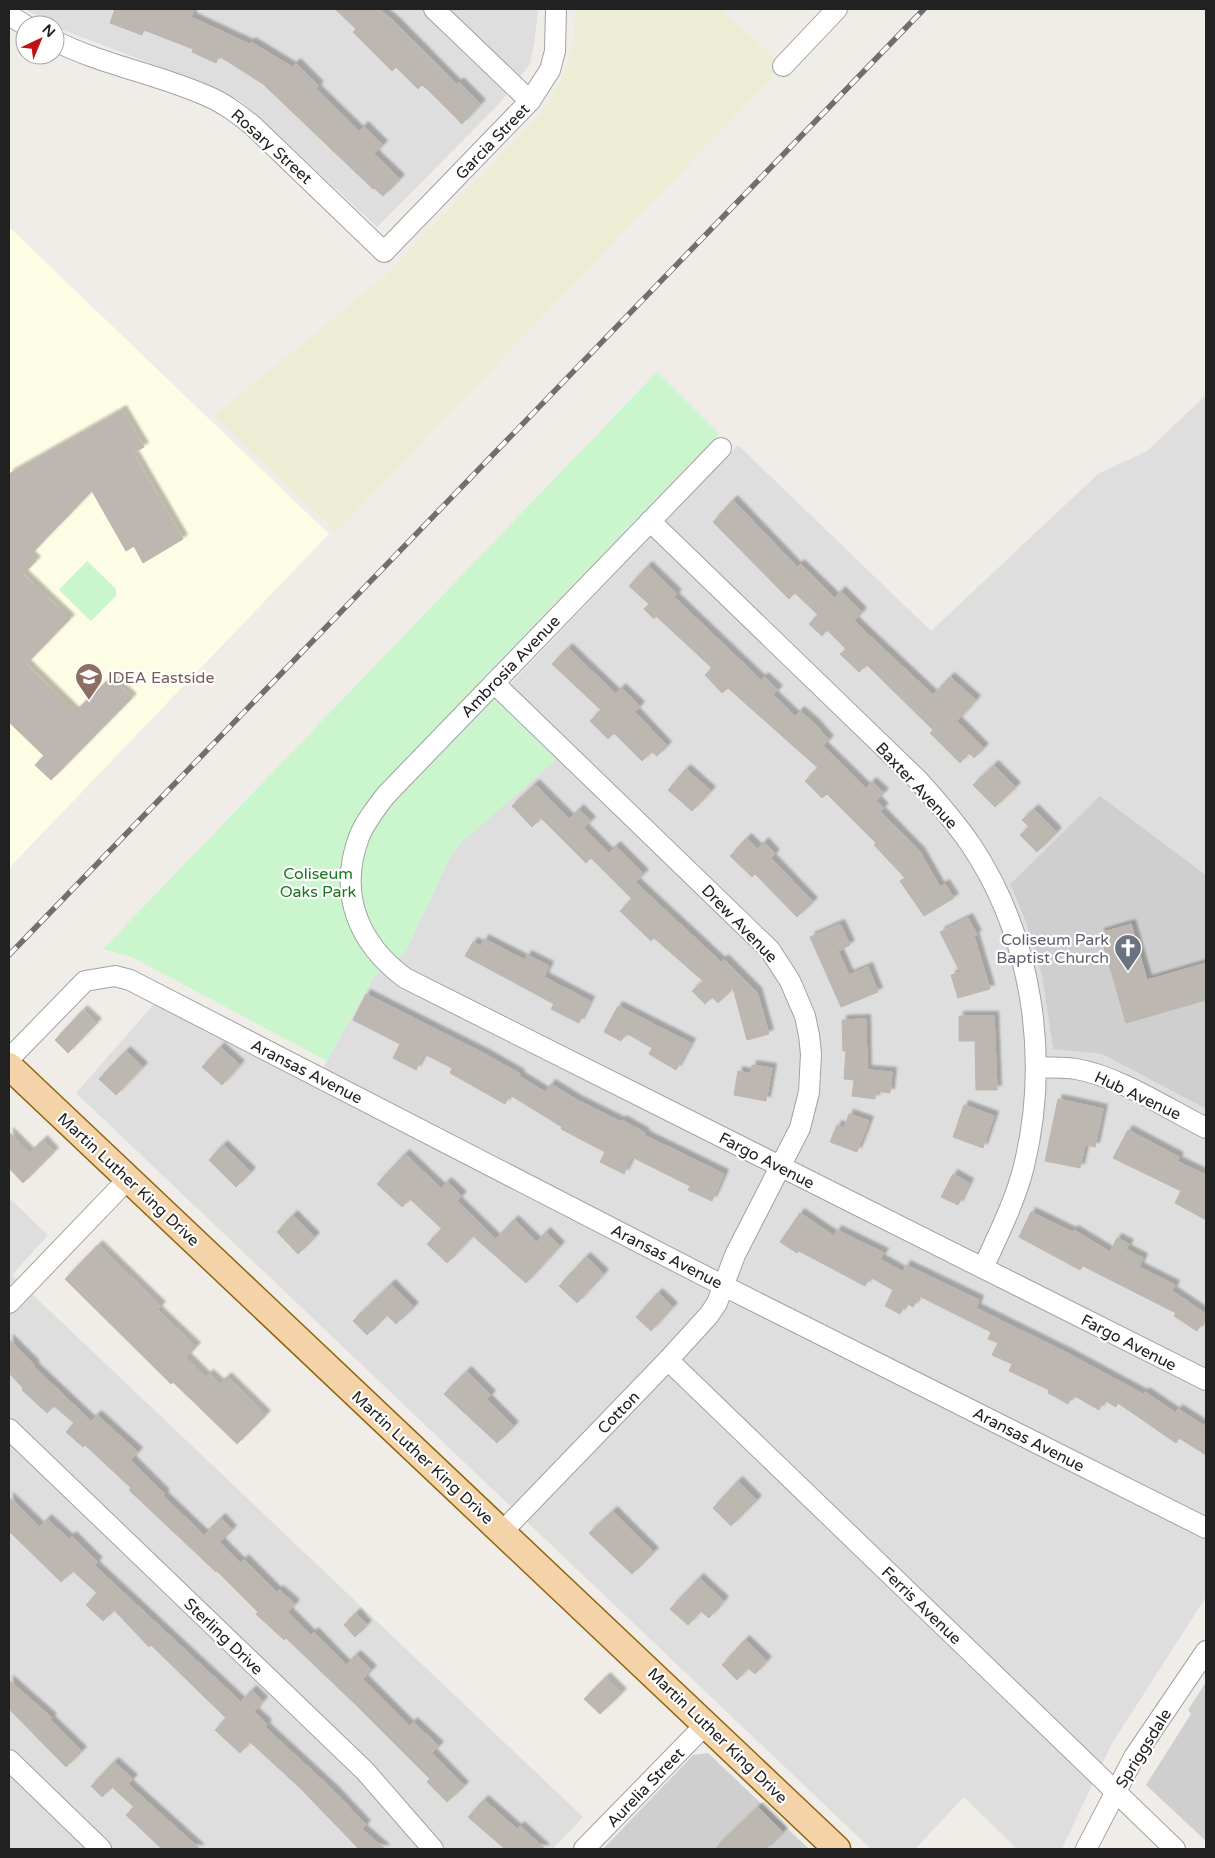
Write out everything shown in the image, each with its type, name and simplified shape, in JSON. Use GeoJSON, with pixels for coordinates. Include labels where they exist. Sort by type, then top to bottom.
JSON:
{"type":"FeatureCollection","features":[{"type":"Feature","properties":{"kind":"main road","name":"Martin Luther King Drive"},"geometry":{"type":"LineString","coordinates":[[9,1066],[837,1849]]}},
{"type":"Feature","properties":{"kind":"street"},"geometry":{"type":"LineString","coordinates":[[434,9],[530,102]]}},
{"type":"Feature","properties":{"kind":"street","name":"Garcia Street"},"geometry":{"type":"LineString","coordinates":[[384,252],[530,102],[550,70],[555,51],[556,9]]}},
{"type":"Feature","properties":{"kind":"street"},"geometry":{"type":"LineString","coordinates":[[783,66],[837,9]]}},
{"type":"Feature","properties":{"kind":"street","name":"Rosary Street"},"geometry":{"type":"LineString","coordinates":[[65,45],[91,56],[183,86],[208,96],[232,109],[266,138],[384,252]]}},
{"type":"Feature","properties":{"kind":"street","name":"Ambrosia Avenue"},"geometry":{"type":"LineString","coordinates":[[354,911],[351,892],[352,862],[359,836],[372,813],[386,795],[721,448]]}},
{"type":"Feature","properties":{"kind":"street","name":"Baxter Avenue"},"geometry":{"type":"LineString","coordinates":[[650,521],[918,780],[946,812],[971,846],[992,883],[1009,922],[1022,962],[1031,1003],[1037,1068],[1032,1126],[1023,1168],[1010,1208],[983,1268]]}},
{"type":"Feature","properties":{"kind":"street","name":"Drew Avenue"},"geometry":{"type":"LineString","coordinates":[[494,683],[757,936],[781,965],[794,990],[804,1016],[811,1063],[806,1110],[800,1128],[781,1167],[735,1254],[724,1286]]}},
{"type":"Feature","properties":{"kind":"street","name":"Fargo Avenue"},"geometry":{"type":"LineString","coordinates":[[354,911],[371,946],[388,965],[405,978],[1206,1380]]}},
{"type":"Feature","properties":{"kind":"street","name":"Aransas Avenue"},"geometry":{"type":"LineString","coordinates":[[9,1059],[85,981],[115,976],[130,980],[724,1286],[1206,1528]]}},
{"type":"Feature","properties":{"kind":"street","name":"Hub Avenue"},"geometry":{"type":"LineString","coordinates":[[1037,1068],[1075,1069],[1112,1080],[1206,1128]]}},
{"type":"Feature","properties":{"kind":"street"},"geometry":{"type":"LineString","coordinates":[[9,1303],[129,1178]]}},
{"type":"Feature","properties":{"kind":"street","name":"Cotton"},"geometry":{"type":"LineString","coordinates":[[502,1532],[709,1315],[717,1303],[724,1286]]}},
{"type":"Feature","properties":{"kind":"street","name":"Ferris Avenue"},"geometry":{"type":"LineString","coordinates":[[668,1360],[1175,1849]]}},
{"type":"Feature","properties":{"kind":"street","name":"Sterling Drive"},"geometry":{"type":"LineString","coordinates":[[9,1429],[365,1771],[433,1849]]}},
{"type":"Feature","properties":{"kind":"street","name":"Spriggsdale"},"geometry":{"type":"LineString","coordinates":[[1086,1849],[1134,1757],[1206,1651]]}},
{"type":"Feature","properties":{"kind":"street","name":"Aurelia Street"},"geometry":{"type":"LineString","coordinates":[[584,1849],[706,1724]]}},
{"type":"Feature","properties":{"kind":"street"},"geometry":{"type":"LineString","coordinates":[[9,1760],[101,1849]]}},
{"type":"Feature","properties":{"kind":"shaded area"},"geometry":{"type":"Polygon","coordinates":[[[25,9],[538,9],[530,64],[498,105],[377,227],[242,102],[212,87],[65,31],[65,15],[35,15],[25,9]]]}},
{"type":"Feature","properties":{"kind":"shaded area"},"geometry":{"type":"Polygon","coordinates":[[[575,9],[721,9],[783,66],[336,532],[214,416],[384,277],[539,115],[565,73],[574,42],[575,9]]]}},
{"type":"Feature","properties":{"kind":"shaded area","name":"IDEA Eastside"},"geometry":{"type":"Polygon","coordinates":[[[9,227],[329,534],[9,868],[9,227]]]}},
{"type":"Feature","properties":{"kind":"shaded area"},"geometry":{"type":"Polygon","coordinates":[[[1206,395],[1206,875],[1100,797],[1010,884],[1025,920],[1042,976],[1053,1048],[1102,1054],[1206,1109],[1206,1597],[1111,1745],[1062,1849],[1017,1849],[964,1797],[915,1849],[871,1849],[76,1093],[154,1004],[316,1086],[327,1061],[375,975],[405,953],[450,857],[461,843],[497,698],[738,445],[931,631],[1098,474],[1147,451],[1206,395]]]}},
{"type":"Feature","properties":{"kind":"shaded area"},"geometry":{"type":"Polygon","coordinates":[[[1100,796],[1206,875],[1206,1109],[1102,1054],[1053,1049],[1042,976],[1025,920],[1010,884],[1100,796]]]}},
{"type":"Feature","properties":{"kind":"shaded area"},"geometry":{"type":"Polygon","coordinates":[[[9,1198],[48,1235],[12,1275],[583,1817],[553,1849],[9,1849],[9,1198]]]}},
{"type":"Feature","properties":{"kind":"shaded area"},"geometry":{"type":"Polygon","coordinates":[[[1206,1682],[1206,1841],[1146,1785],[1191,1714],[1188,1710],[1206,1682]]]}},
{"type":"Feature","properties":{"kind":"shaded area"},"geometry":{"type":"Polygon","coordinates":[[[708,1753],[809,1849],[603,1849],[693,1755],[708,1753]]]}},
{"type":"Feature","properties":{"kind":"green space","name":"Coliseum Oaks Park"},"geometry":{"type":"Polygon","coordinates":[[[657,372],[719,434],[480,681],[559,757],[461,843],[450,857],[405,953],[375,975],[327,1061],[132,957],[103,949],[657,372]]]}},
{"type":"Feature","properties":{"kind":"green space"},"geometry":{"type":"Polygon","coordinates":[[[87,561],[116,589],[116,596],[91,621],[59,590],[87,561]]]}},
{"type":"Feature","properties":{"kind":"building"},"geometry":{"type":"Polygon","coordinates":[[[115,9],[194,9],[191,17],[249,44],[251,42],[292,67],[296,63],[319,86],[316,89],[359,131],[364,126],[383,145],[374,154],[400,179],[383,196],[373,189],[263,84],[219,56],[216,63],[192,52],[193,49],[144,30],[142,35],[110,23],[115,9]]]}},
{"type":"Feature","properties":{"kind":"building"},"geometry":{"type":"Polygon","coordinates":[[[335,9],[379,9],[395,22],[457,85],[459,82],[481,104],[462,124],[422,85],[418,89],[396,67],[392,71],[353,32],[356,29],[335,9]]]}},
{"type":"Feature","properties":{"kind":"building"},"geometry":{"type":"Polygon","coordinates":[[[122,410],[144,447],[133,453],[183,539],[143,563],[134,546],[126,551],[92,491],[30,555],[36,561],[23,574],[70,619],[26,664],[75,712],[110,678],[132,698],[51,780],[35,765],[44,756],[9,722],[9,474],[122,410]]]}},
{"type":"Feature","properties":{"kind":"building"},"geometry":{"type":"Polygon","coordinates":[[[733,500],[797,567],[800,564],[835,598],[841,591],[862,612],[854,621],[933,695],[950,677],[976,700],[957,721],[984,748],[974,758],[969,753],[960,763],[930,733],[933,730],[867,665],[859,672],[840,654],[846,649],[827,630],[822,636],[809,624],[818,615],[795,593],[789,599],[713,522],[733,500]]]}},
{"type":"Feature","properties":{"kind":"building"},"geometry":{"type":"Polygon","coordinates":[[[648,566],[677,594],[674,597],[761,680],[764,677],[778,690],[773,695],[795,716],[800,711],[814,723],[829,740],[823,746],[866,788],[872,782],[884,793],[876,800],[884,808],[880,811],[920,852],[940,887],[945,884],[954,898],[924,916],[900,881],[905,878],[874,845],[876,843],[827,794],[822,798],[805,781],[818,768],[728,688],[722,693],[705,675],[712,668],[656,616],[654,619],[644,609],[649,604],[629,586],[648,566]]]}},
{"type":"Feature","properties":{"kind":"building"},"geometry":{"type":"Polygon","coordinates":[[[568,648],[616,694],[621,688],[640,706],[635,712],[667,746],[657,756],[652,752],[642,761],[614,733],[608,739],[590,721],[601,710],[552,664],[568,648]]]}},
{"type":"Feature","properties":{"kind":"building"},"geometry":{"type":"Polygon","coordinates":[[[994,765],[1016,787],[995,807],[973,785],[994,765]]]}},
{"type":"Feature","properties":{"kind":"building"},"geometry":{"type":"Polygon","coordinates":[[[686,769],[711,791],[692,811],[668,790],[686,769]]]}},
{"type":"Feature","properties":{"kind":"building"},"geometry":{"type":"Polygon","coordinates":[[[535,784],[570,819],[579,809],[591,821],[584,828],[609,853],[616,846],[644,874],[635,882],[721,962],[724,959],[757,992],[769,1034],[747,1040],[733,988],[718,1003],[712,997],[705,1004],[692,991],[703,981],[654,938],[651,941],[620,911],[632,899],[591,858],[586,863],[541,818],[532,827],[512,806],[535,784]]]}},
{"type":"Feature","properties":{"kind":"building"},"geometry":{"type":"Polygon","coordinates":[[[1034,809],[1057,832],[1037,852],[1020,835],[1029,827],[1022,820],[1034,809]]]}},
{"type":"Feature","properties":{"kind":"building"},"geometry":{"type":"Polygon","coordinates":[[[747,838],[758,849],[764,842],[775,854],[771,858],[813,902],[797,917],[755,874],[752,877],[730,856],[747,838]]]}},
{"type":"Feature","properties":{"kind":"building"},"geometry":{"type":"Polygon","coordinates":[[[968,918],[977,935],[974,936],[990,989],[958,998],[951,975],[960,972],[940,932],[968,918]]]}},
{"type":"Feature","properties":{"kind":"building"},"geometry":{"type":"Polygon","coordinates":[[[840,924],[850,945],[838,951],[849,975],[868,967],[878,992],[841,1007],[810,937],[840,924]]]}},
{"type":"Feature","properties":{"kind":"building","name":"Coliseum Park Baptist Church"},"geometry":{"type":"Polygon","coordinates":[[[1131,924],[1147,980],[1206,963],[1206,1000],[1126,1023],[1100,933],[1131,924]]]}},
{"type":"Feature","properties":{"kind":"building"},"geometry":{"type":"Polygon","coordinates":[[[484,939],[525,960],[527,955],[549,966],[544,977],[590,1001],[579,1023],[551,1009],[554,1004],[465,956],[473,942],[481,946],[484,939]]]}},
{"type":"Feature","properties":{"kind":"building"},"geometry":{"type":"Polygon","coordinates":[[[366,994],[485,1054],[520,1074],[519,1076],[545,1092],[551,1084],[577,1100],[621,1122],[622,1120],[645,1133],[644,1135],[724,1174],[712,1201],[688,1190],[690,1186],[632,1157],[624,1174],[600,1162],[605,1152],[561,1129],[562,1127],[510,1095],[505,1104],[450,1073],[452,1068],[424,1054],[416,1070],[393,1058],[400,1044],[353,1020],[366,994]]]}},
{"type":"Feature","properties":{"kind":"building"},"geometry":{"type":"Polygon","coordinates":[[[618,1006],[691,1043],[676,1070],[649,1054],[652,1048],[626,1033],[621,1041],[604,1032],[618,1006]]]}},
{"type":"Feature","properties":{"kind":"building"},"geometry":{"type":"Polygon","coordinates":[[[83,1010],[97,1023],[68,1053],[55,1040],[83,1010]]]}},
{"type":"Feature","properties":{"kind":"building"},"geometry":{"type":"Polygon","coordinates":[[[959,1016],[994,1016],[997,1090],[976,1090],[975,1041],[959,1041],[959,1016]]]}},
{"type":"Feature","properties":{"kind":"building"},"geometry":{"type":"Polygon","coordinates":[[[866,1019],[867,1070],[892,1072],[890,1093],[876,1091],[875,1099],[852,1096],[854,1080],[844,1079],[846,1051],[843,1051],[842,1020],[866,1019]]]}},
{"type":"Feature","properties":{"kind":"building"},"geometry":{"type":"Polygon","coordinates":[[[220,1047],[240,1065],[222,1085],[202,1067],[220,1047]]]}},
{"type":"Feature","properties":{"kind":"building"},"geometry":{"type":"Polygon","coordinates":[[[126,1051],[143,1067],[116,1095],[99,1079],[126,1051]]]}},
{"type":"Feature","properties":{"kind":"building"},"geometry":{"type":"Polygon","coordinates":[[[752,1065],[772,1068],[766,1101],[734,1095],[738,1071],[751,1074],[752,1065]]]}},
{"type":"Feature","properties":{"kind":"building"},"geometry":{"type":"Polygon","coordinates":[[[1058,1099],[1103,1109],[1095,1147],[1085,1145],[1080,1168],[1045,1161],[1058,1099]]]}},
{"type":"Feature","properties":{"kind":"building"},"geometry":{"type":"Polygon","coordinates":[[[964,1105],[994,1116],[983,1148],[953,1137],[964,1105]]]}},
{"type":"Feature","properties":{"kind":"building"},"geometry":{"type":"Polygon","coordinates":[[[849,1114],[869,1121],[857,1152],[830,1142],[837,1125],[844,1128],[849,1114]]]}},
{"type":"Feature","properties":{"kind":"building"},"geometry":{"type":"Polygon","coordinates":[[[1128,1130],[1179,1157],[1177,1161],[1206,1175],[1206,1220],[1175,1203],[1181,1191],[1113,1158],[1128,1130]]]}},
{"type":"Feature","properties":{"kind":"building"},"geometry":{"type":"Polygon","coordinates":[[[9,1132],[30,1153],[43,1140],[54,1152],[23,1183],[9,1168],[9,1132]]]}},
{"type":"Feature","properties":{"kind":"building"},"geometry":{"type":"Polygon","coordinates":[[[223,1145],[251,1172],[236,1187],[209,1160],[223,1145]]]}},
{"type":"Feature","properties":{"kind":"building"},"geometry":{"type":"Polygon","coordinates":[[[405,1154],[441,1188],[447,1182],[462,1196],[457,1201],[496,1239],[514,1220],[537,1242],[546,1232],[560,1246],[526,1283],[473,1236],[447,1263],[427,1244],[442,1229],[410,1199],[402,1207],[377,1184],[405,1154]]]}},
{"type":"Feature","properties":{"kind":"building"},"geometry":{"type":"Polygon","coordinates":[[[953,1174],[969,1183],[958,1205],[941,1197],[953,1174]]]}},
{"type":"Feature","properties":{"kind":"building"},"geometry":{"type":"Polygon","coordinates":[[[1031,1212],[1072,1232],[1074,1230],[1110,1252],[1117,1238],[1129,1244],[1126,1249],[1143,1258],[1139,1267],[1175,1285],[1172,1291],[1206,1314],[1197,1331],[1174,1316],[1176,1313],[1083,1266],[1080,1270],[1019,1237],[1031,1212]]]}},
{"type":"Feature","properties":{"kind":"building"},"geometry":{"type":"Polygon","coordinates":[[[800,1213],[834,1236],[837,1230],[884,1253],[880,1259],[903,1272],[906,1265],[979,1300],[976,1308],[1069,1354],[1143,1394],[1145,1392],[1176,1413],[1178,1409],[1206,1427],[1206,1455],[1179,1438],[1176,1443],[1118,1403],[1116,1407],[1104,1400],[1099,1410],[1073,1395],[1068,1404],[1048,1393],[1049,1390],[1009,1371],[1012,1364],[992,1355],[998,1343],[988,1339],[991,1332],[919,1296],[913,1307],[906,1303],[900,1314],[885,1306],[893,1290],[870,1277],[865,1286],[799,1251],[797,1253],[780,1242],[800,1213]]]}},
{"type":"Feature","properties":{"kind":"building"},"geometry":{"type":"Polygon","coordinates":[[[293,1215],[315,1237],[298,1254],[277,1232],[293,1215]]]}},
{"type":"Feature","properties":{"kind":"building"},"geometry":{"type":"Polygon","coordinates":[[[98,1245],[161,1306],[157,1310],[196,1347],[186,1357],[206,1377],[209,1374],[220,1384],[227,1377],[266,1415],[237,1444],[173,1382],[171,1384],[65,1279],[98,1245]]]}},
{"type":"Feature","properties":{"kind":"building"},"geometry":{"type":"Polygon","coordinates":[[[586,1257],[604,1274],[577,1303],[559,1286],[586,1257]]]}},
{"type":"Feature","properties":{"kind":"building"},"geometry":{"type":"Polygon","coordinates":[[[391,1284],[414,1307],[396,1324],[387,1315],[367,1335],[353,1321],[391,1284]]]}},
{"type":"Feature","properties":{"kind":"building"},"geometry":{"type":"Polygon","coordinates":[[[658,1293],[673,1307],[651,1331],[636,1317],[658,1293]]]}},
{"type":"Feature","properties":{"kind":"building"},"geometry":{"type":"Polygon","coordinates":[[[9,1339],[35,1365],[33,1366],[91,1421],[97,1415],[138,1452],[131,1460],[165,1494],[163,1496],[204,1535],[221,1518],[232,1530],[220,1542],[241,1563],[244,1559],[277,1592],[279,1590],[295,1604],[288,1612],[311,1635],[314,1632],[346,1665],[356,1655],[372,1670],[363,1679],[410,1726],[413,1722],[439,1746],[432,1753],[464,1786],[447,1802],[427,1782],[430,1779],[358,1707],[286,1638],[284,1640],[256,1614],[258,1612],[217,1571],[129,1490],[131,1488],[85,1445],[83,1447],[66,1432],[74,1423],[54,1406],[47,1413],[22,1390],[23,1388],[9,1373],[9,1339]]]}},
{"type":"Feature","properties":{"kind":"building"},"geometry":{"type":"Polygon","coordinates":[[[467,1371],[491,1395],[487,1399],[514,1426],[497,1443],[444,1394],[467,1371]]]}},
{"type":"Feature","properties":{"kind":"building"},"geometry":{"type":"Polygon","coordinates":[[[738,1481],[757,1500],[731,1526],[713,1508],[738,1481]]]}},
{"type":"Feature","properties":{"kind":"building"},"geometry":{"type":"Polygon","coordinates":[[[9,1497],[40,1527],[47,1519],[69,1539],[72,1536],[98,1562],[94,1565],[241,1702],[252,1690],[263,1701],[254,1712],[267,1724],[265,1727],[334,1791],[366,1825],[362,1829],[385,1849],[359,1849],[299,1787],[250,1742],[240,1753],[215,1730],[226,1718],[151,1645],[149,1647],[114,1610],[103,1621],[86,1605],[97,1593],[73,1571],[61,1582],[9,1531],[9,1497]]]}},
{"type":"Feature","properties":{"kind":"building"},"geometry":{"type":"Polygon","coordinates":[[[613,1511],[654,1552],[632,1574],[589,1533],[613,1511]]]}},
{"type":"Feature","properties":{"kind":"building"},"geometry":{"type":"Polygon","coordinates":[[[699,1578],[724,1601],[709,1618],[701,1611],[688,1625],[670,1609],[699,1578]]]}},
{"type":"Feature","properties":{"kind":"building"},"geometry":{"type":"Polygon","coordinates":[[[356,1613],[367,1625],[355,1637],[344,1625],[356,1613]]]}},
{"type":"Feature","properties":{"kind":"building"},"geometry":{"type":"Polygon","coordinates":[[[745,1640],[767,1661],[755,1674],[748,1668],[737,1680],[722,1665],[745,1640]]]}},
{"type":"Feature","properties":{"kind":"building"},"geometry":{"type":"Polygon","coordinates":[[[606,1677],[622,1693],[600,1714],[584,1699],[606,1677]]]}},
{"type":"Feature","properties":{"kind":"building"},"geometry":{"type":"Polygon","coordinates":[[[9,1680],[52,1718],[50,1720],[82,1751],[66,1767],[9,1709],[9,1680]]]}},
{"type":"Feature","properties":{"kind":"building"},"geometry":{"type":"Polygon","coordinates":[[[114,1762],[133,1779],[128,1784],[200,1849],[162,1849],[126,1815],[134,1807],[112,1787],[102,1797],[91,1786],[114,1762]]]}},
{"type":"Feature","properties":{"kind":"building"},"geometry":{"type":"Polygon","coordinates":[[[484,1800],[517,1829],[520,1826],[545,1849],[505,1849],[468,1817],[484,1800]]]}},
{"type":"Feature","properties":{"kind":"building"},"geometry":{"type":"Polygon","coordinates":[[[758,1807],[783,1832],[766,1849],[715,1849],[758,1807]]]}},
{"type":"Feature","properties":{"kind":"railway"},"geometry":{"type":"LineString","coordinates":[[9,955],[924,9]]}},
{"type":"Feature","properties":{"kind":"place","name":"IDEA Eastside"},"geometry":{"type":"Point","coordinates":[89,701]}},
{"type":"Feature","properties":{"kind":"place","name":"Coliseum Park Baptist Church"},"geometry":{"type":"Point","coordinates":[1128,972]}}]}
